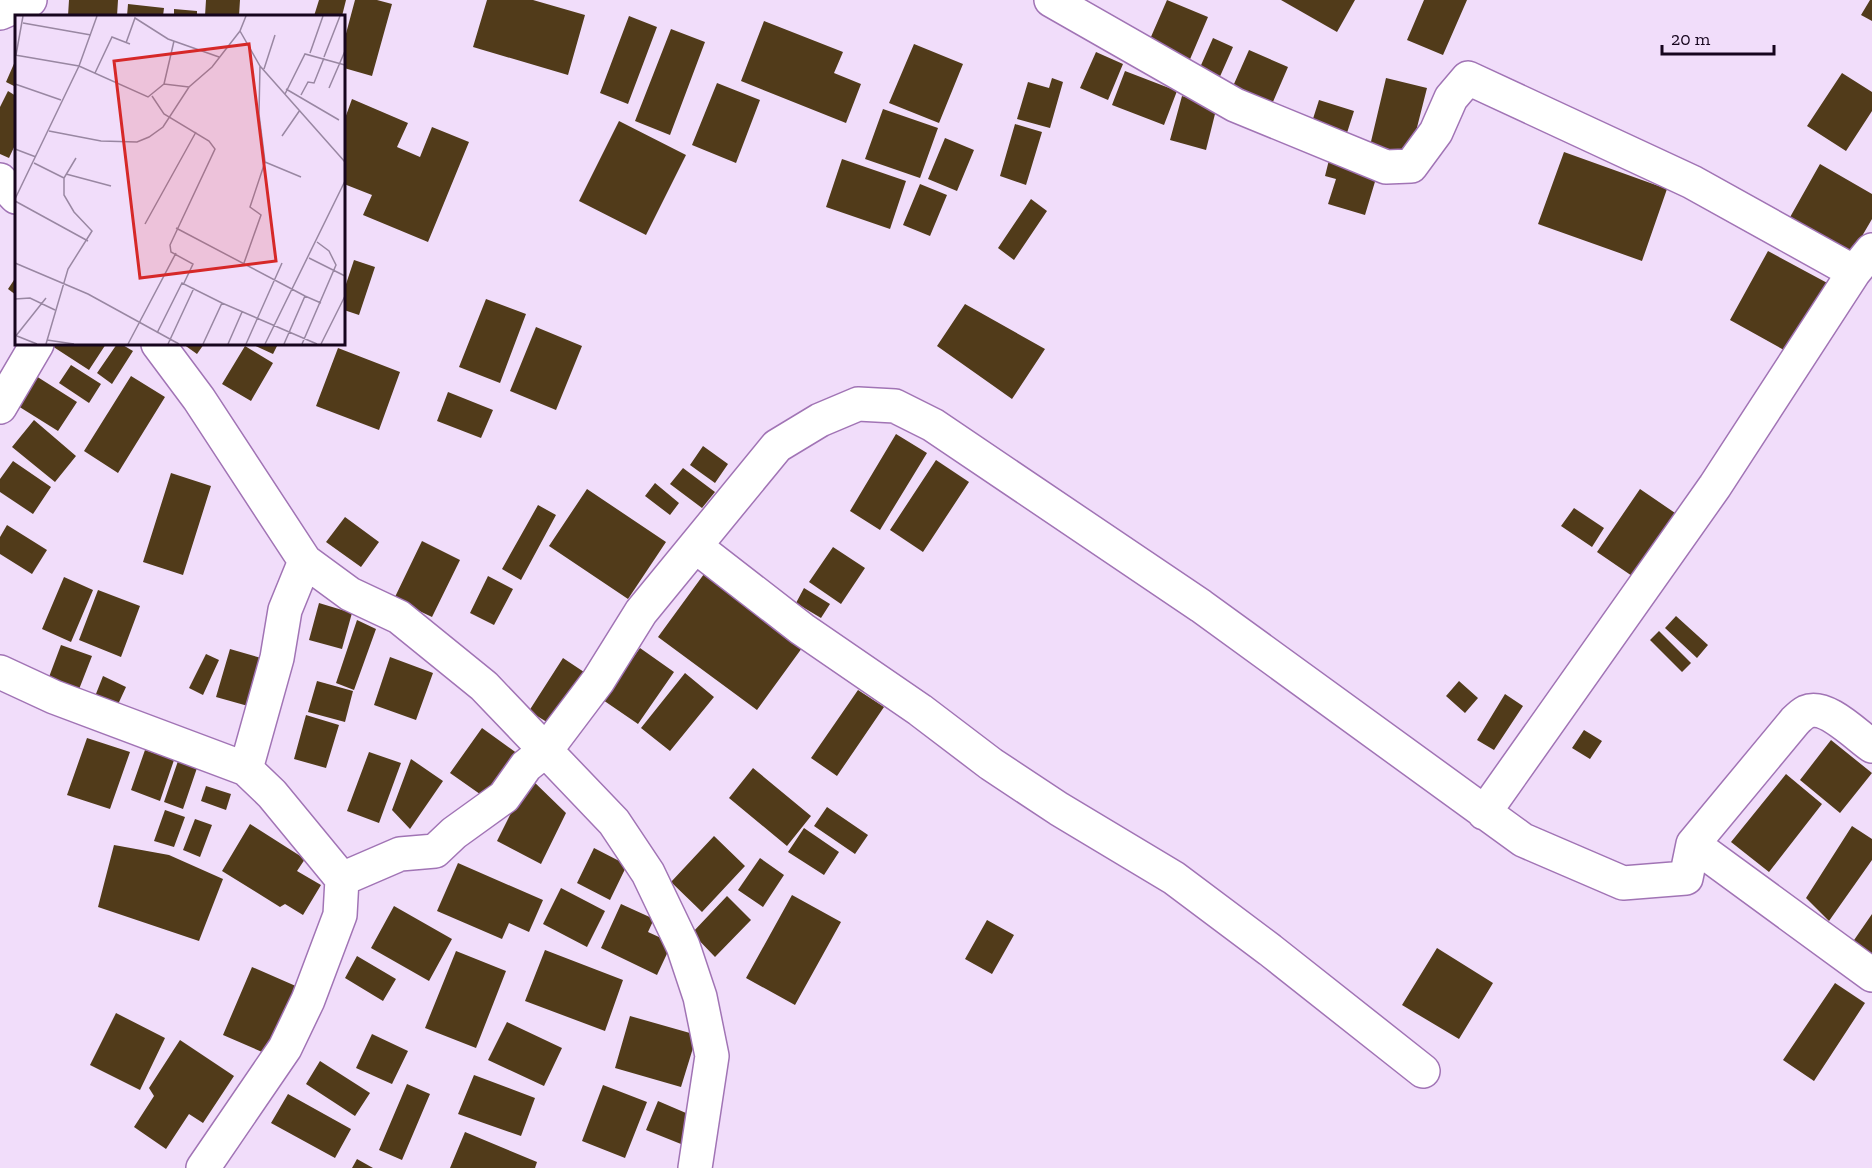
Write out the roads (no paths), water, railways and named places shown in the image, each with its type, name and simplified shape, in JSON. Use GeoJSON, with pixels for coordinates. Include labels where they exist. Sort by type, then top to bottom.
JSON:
{"type":"FeatureCollection","features":[{"type":"Feature","properties":{"kind":"street"},"geometry":{"type":"LineString","coordinates":[[0,13],[30,0]]}},
{"type":"Feature","properties":{"kind":"street"},"geometry":{"type":"LineString","coordinates":[[1051,0],[1234,105],[1386,167],[1411,166],[1436,132],[1451,98],[1468,78],[1863,261],[1715,486],[1484,813]]}},
{"type":"Feature","properties":{"kind":"street"},"geometry":{"type":"LineString","coordinates":[[0,180],[15,196]]}},
{"type":"Feature","properties":{"kind":"street"},"geometry":{"type":"LineString","coordinates":[[0,407],[37,345]]}},
{"type":"Feature","properties":{"kind":"street"},"geometry":{"type":"LineString","coordinates":[[159,345],[206,408],[305,561],[350,594],[399,618],[484,686],[614,822],[648,873],[683,946],[700,998],[712,1056],[695,1168]]}},
{"type":"Feature","properties":{"kind":"street"},"geometry":{"type":"LineString","coordinates":[[342,879],[400,854],[435,851],[454,833],[504,797],[526,766],[546,750],[598,681],[642,612],[777,446],[820,420],[858,404],[895,406],[933,425],[1201,606],[1523,840],[1623,883],[1686,878],[1694,844],[1795,721],[1808,711],[1822,711],[1846,725],[1872,746]]}},
{"type":"Feature","properties":{"kind":"street"},"geometry":{"type":"LineString","coordinates":[[695,546],[802,629],[920,710],[991,764],[1059,809],[1174,878],[1270,950],[1423,1071]]}},
{"type":"Feature","properties":{"kind":"street"},"geometry":{"type":"LineString","coordinates":[[246,769],[277,658],[285,610],[305,561]]}},
{"type":"Feature","properties":{"kind":"street"},"geometry":{"type":"LineString","coordinates":[[0,672],[54,697],[246,769],[272,794],[342,879],[340,915],[308,1000],[285,1048],[203,1168]]}},
{"type":"Feature","properties":{"kind":"street"},"geometry":{"type":"LineString","coordinates":[[1694,844],[1872,975]]}}]}
